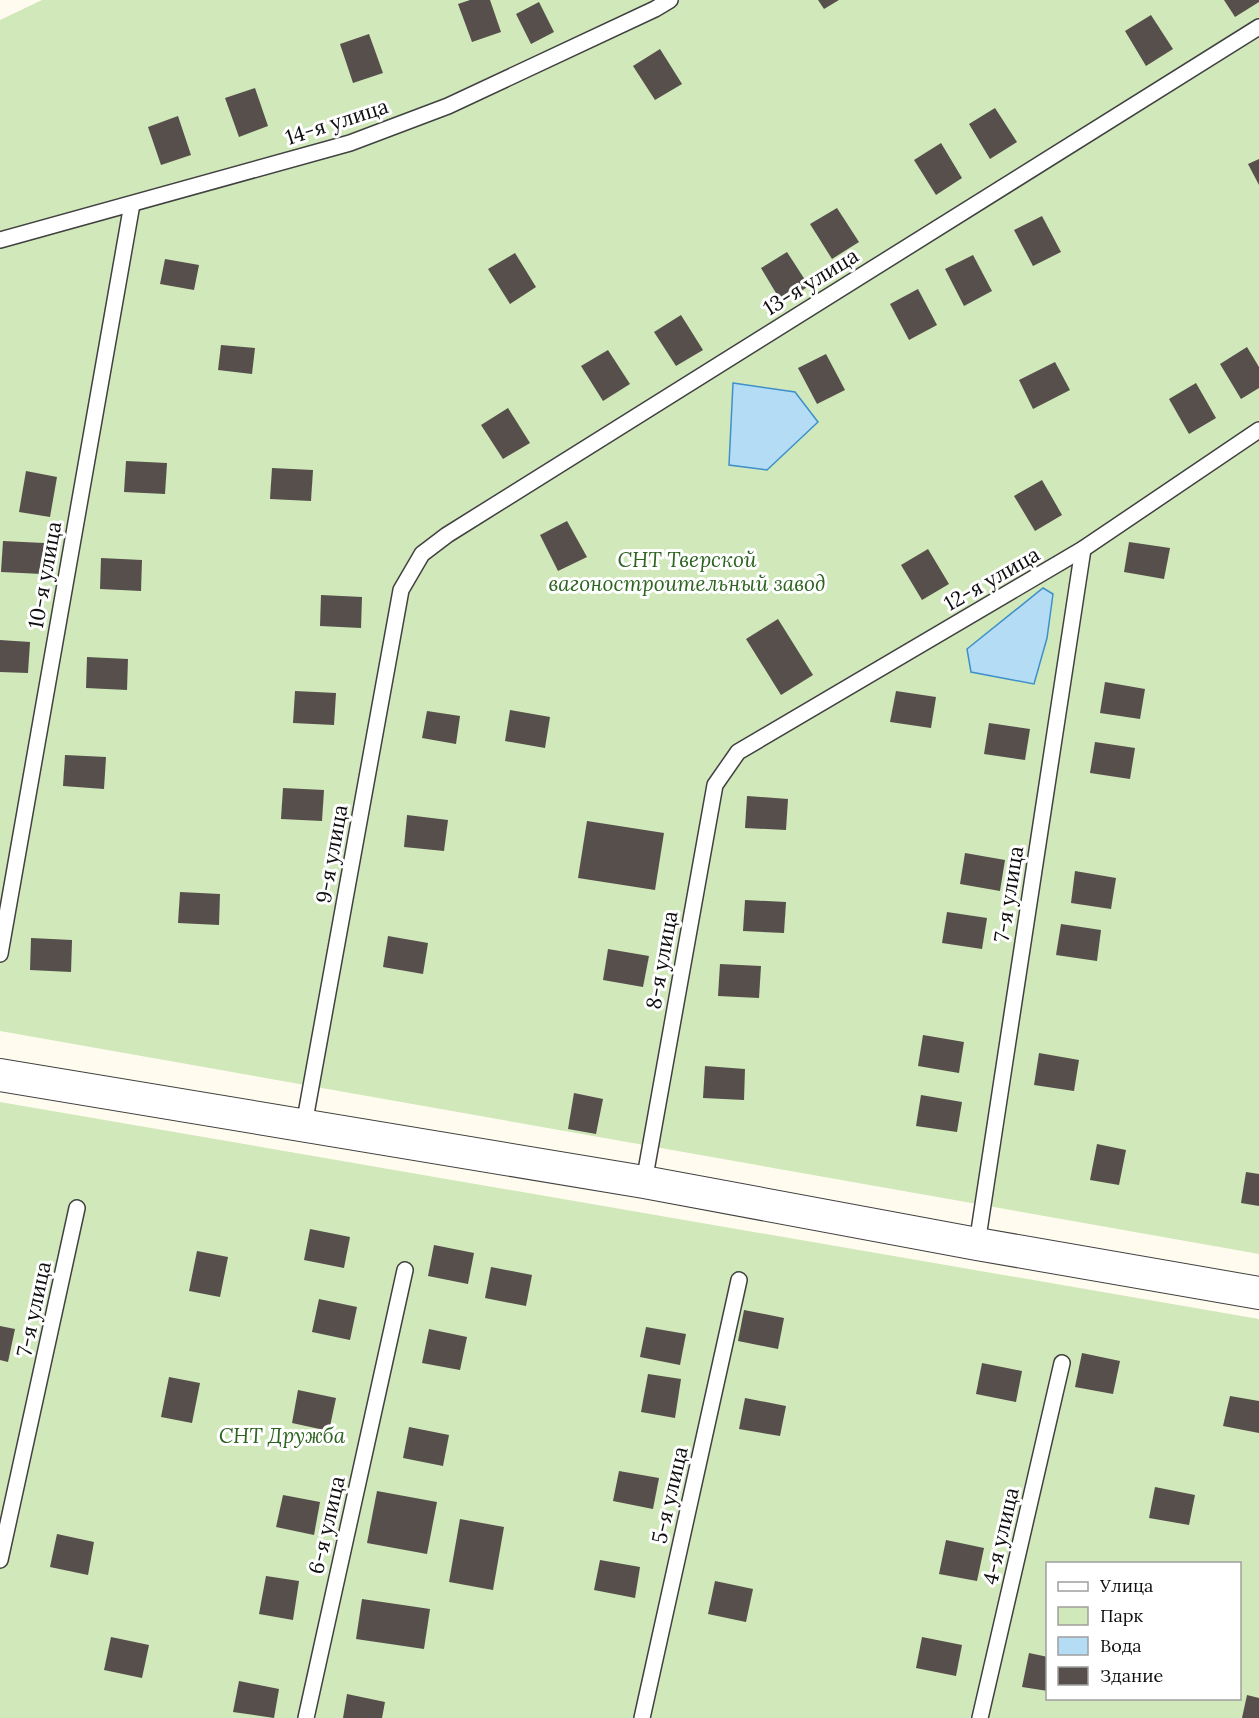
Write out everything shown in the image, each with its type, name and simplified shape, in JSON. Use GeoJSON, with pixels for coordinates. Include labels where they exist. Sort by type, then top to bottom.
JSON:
{"type":"FeatureCollection","features":[{"type":"Feature","properties":{"kind":"street"},"geometry":{"type":"LineString","coordinates":[[0,1075],[644,1182],[977,1244],[1259,1293]]}},
{"type":"Feature","properties":{"kind":"lane","name":"14-я улица"},"geometry":{"type":"LineString","coordinates":[[0,240],[350,143],[448,106],[645,14],[670,0]]}},
{"type":"Feature","properties":{"kind":"lane","name":"13-я улица"},"geometry":{"type":"LineString","coordinates":[[402,590],[422,554],[447,535],[1259,27]]}},
{"type":"Feature","properties":{"kind":"lane","name":"10-я улица"},"geometry":{"type":"LineString","coordinates":[[0,954],[132,204]]}},
{"type":"Feature","properties":{"kind":"lane","name":"12-я улица"},"geometry":{"type":"LineString","coordinates":[[738,752],[1083,549],[1259,430]]}},
{"type":"Feature","properties":{"kind":"lane","name":"7-я улица"},"geometry":{"type":"LineString","coordinates":[[977,1244],[1083,549]]}},
{"type":"Feature","properties":{"kind":"lane","name":"9-я улица"},"geometry":{"type":"LineString","coordinates":[[304,1125],[402,590]]}},
{"type":"Feature","properties":{"kind":"lane","name":"8-я улица"},"geometry":{"type":"LineString","coordinates":[[644,1182],[715,785],[738,752]]}},
{"type":"Feature","properties":{"kind":"lane","name":"7-я улица"},"geometry":{"type":"LineString","coordinates":[[0,1560],[77,1208]]}},
{"type":"Feature","properties":{"kind":"lane","name":"6-я улица"},"geometry":{"type":"LineString","coordinates":[[306,1718],[405,1270]]}},
{"type":"Feature","properties":{"kind":"lane","name":"5-я улица"},"geometry":{"type":"LineString","coordinates":[[642,1718],[740,1281]]}},
{"type":"Feature","properties":{"kind":"lane","name":"4-я улица"},"geometry":{"type":"LineString","coordinates":[[980,1718],[1062,1363]]}},
{"type":"Feature","properties":{"kind":"green space","name":"СНТ Тверской вагоностроительный завод"},"geometry":{"type":"Polygon","coordinates":[[[42,0],[1259,0],[1259,1254],[0,1031],[0,20],[42,0]]]}},
{"type":"Feature","properties":{"kind":"green space","name":"СНТ Дружба"},"geometry":{"type":"Polygon","coordinates":[[[0,1102],[1259,1319],[1259,1718],[0,1718],[0,1102]]]}},
{"type":"Feature","properties":{"kind":"water"},"geometry":{"type":"Polygon","coordinates":[[[733,383],[795,392],[818,422],[767,470],[729,465],[733,383]]]}},
{"type":"Feature","properties":{"kind":"water"},"geometry":{"type":"Polygon","coordinates":[[[1043,588],[1053,594],[1047,638],[1034,684],[971,672],[967,649],[1043,588]]]}},
{"type":"Feature","properties":{"kind":"building"},"geometry":{"type":"Polygon","coordinates":[[[470,0],[490,0],[501,32],[472,42],[458,4],[470,0]]]}},
{"type":"Feature","properties":{"kind":"building"},"geometry":{"type":"Polygon","coordinates":[[[818,0],[839,0],[824,9],[818,0]]]}},
{"type":"Feature","properties":{"kind":"building"},"geometry":{"type":"Polygon","coordinates":[[[1224,0],[1259,0],[1259,2],[1235,17],[1224,0]]]}},
{"type":"Feature","properties":{"kind":"building"},"geometry":{"type":"Polygon","coordinates":[[[539,2],[554,32],[531,44],[516,14],[539,2]]]}},
{"type":"Feature","properties":{"kind":"building"},"geometry":{"type":"Polygon","coordinates":[[[1151,15],[1173,49],[1146,66],[1125,31],[1151,15]]]}},
{"type":"Feature","properties":{"kind":"building"},"geometry":{"type":"Polygon","coordinates":[[[369,34],[383,73],[353,83],[340,44],[369,34]]]}},
{"type":"Feature","properties":{"kind":"building"},"geometry":{"type":"Polygon","coordinates":[[[660,49],[682,84],[655,100],[633,66],[660,49]]]}},
{"type":"Feature","properties":{"kind":"building"},"geometry":{"type":"Polygon","coordinates":[[[255,88],[268,126],[239,137],[225,98],[255,88]]]}},
{"type":"Feature","properties":{"kind":"building"},"geometry":{"type":"Polygon","coordinates":[[[995,108],[1017,142],[990,159],[969,124],[995,108]]]}},
{"type":"Feature","properties":{"kind":"building"},"geometry":{"type":"Polygon","coordinates":[[[178,116],[191,155],[161,165],[148,127],[178,116]]]}},
{"type":"Feature","properties":{"kind":"building"},"geometry":{"type":"Polygon","coordinates":[[[941,143],[962,178],[936,195],[914,160],[941,143]]]}},
{"type":"Feature","properties":{"kind":"building"},"geometry":{"type":"Polygon","coordinates":[[[1259,159],[1259,185],[1248,164],[1259,159]]]}},
{"type":"Feature","properties":{"kind":"building"},"geometry":{"type":"Polygon","coordinates":[[[837,208],[859,242],[832,259],[810,224],[837,208]]]}},
{"type":"Feature","properties":{"kind":"building"},"geometry":{"type":"Polygon","coordinates":[[[1042,216],[1061,252],[1033,266],[1014,230],[1042,216]]]}},
{"type":"Feature","properties":{"kind":"building"},"geometry":{"type":"Polygon","coordinates":[[[787,252],[809,286],[782,303],[761,268],[787,252]]]}},
{"type":"Feature","properties":{"kind":"building"},"geometry":{"type":"Polygon","coordinates":[[[515,253],[536,287],[510,304],[488,269],[515,253]]]}},
{"type":"Feature","properties":{"kind":"building"},"geometry":{"type":"Polygon","coordinates":[[[973,255],[992,291],[964,306],[945,269],[973,255]]]}},
{"type":"Feature","properties":{"kind":"building"},"geometry":{"type":"Polygon","coordinates":[[[165,259],[199,265],[194,290],[160,284],[165,259]]]}},
{"type":"Feature","properties":{"kind":"building"},"geometry":{"type":"Polygon","coordinates":[[[918,289],[937,325],[909,340],[890,304],[918,289]]]}},
{"type":"Feature","properties":{"kind":"building"},"geometry":{"type":"Polygon","coordinates":[[[681,315],[703,350],[676,366],[654,332],[681,315]]]}},
{"type":"Feature","properties":{"kind":"building"},"geometry":{"type":"Polygon","coordinates":[[[221,345],[255,348],[252,374],[218,370],[221,345]]]}},
{"type":"Feature","properties":{"kind":"building"},"geometry":{"type":"Polygon","coordinates":[[[1247,347],[1259,367],[1259,388],[1241,399],[1220,364],[1247,347]]]}},
{"type":"Feature","properties":{"kind":"building"},"geometry":{"type":"Polygon","coordinates":[[[608,350],[630,384],[603,401],[581,366],[608,350]]]}},
{"type":"Feature","properties":{"kind":"building"},"geometry":{"type":"Polygon","coordinates":[[[826,354],[845,390],[817,404],[798,368],[826,354]]]}},
{"type":"Feature","properties":{"kind":"building"},"geometry":{"type":"Polygon","coordinates":[[[1055,362],[1070,390],[1033,409],[1019,380],[1055,362]]]}},
{"type":"Feature","properties":{"kind":"building"},"geometry":{"type":"Polygon","coordinates":[[[1196,383],[1216,418],[1189,434],[1169,399],[1196,383]]]}},
{"type":"Feature","properties":{"kind":"building"},"geometry":{"type":"Polygon","coordinates":[[[508,408],[530,443],[503,459],[481,425],[508,408]]]}},
{"type":"Feature","properties":{"kind":"building"},"geometry":{"type":"Polygon","coordinates":[[[126,461],[167,463],[165,494],[124,492],[126,461]]]}},
{"type":"Feature","properties":{"kind":"building"},"geometry":{"type":"Polygon","coordinates":[[[272,468],[313,470],[311,501],[270,499],[272,468]]]}},
{"type":"Feature","properties":{"kind":"building"},"geometry":{"type":"Polygon","coordinates":[[[26,471],[57,477],[50,517],[19,512],[26,471]]]}},
{"type":"Feature","properties":{"kind":"building"},"geometry":{"type":"Polygon","coordinates":[[[1042,480],[1062,515],[1035,531],[1014,496],[1042,480]]]}},
{"type":"Feature","properties":{"kind":"building"},"geometry":{"type":"Polygon","coordinates":[[[567,521],[587,557],[558,571],[540,535],[567,521]]]}},
{"type":"Feature","properties":{"kind":"building"},"geometry":{"type":"Polygon","coordinates":[[[3,541],[44,543],[42,574],[1,572],[3,541]]]}},
{"type":"Feature","properties":{"kind":"building"},"geometry":{"type":"Polygon","coordinates":[[[1129,542],[1170,548],[1164,579],[1124,572],[1129,542]]]}},
{"type":"Feature","properties":{"kind":"building"},"geometry":{"type":"Polygon","coordinates":[[[928,549],[949,584],[922,600],[901,565],[928,549]]]}},
{"type":"Feature","properties":{"kind":"building"},"geometry":{"type":"Polygon","coordinates":[[[101,558],[142,560],[141,591],[100,589],[101,558]]]}},
{"type":"Feature","properties":{"kind":"building"},"geometry":{"type":"Polygon","coordinates":[[[321,595],[362,597],[361,628],[320,626],[321,595]]]}},
{"type":"Feature","properties":{"kind":"building"},"geometry":{"type":"Polygon","coordinates":[[[778,619],[813,675],[781,695],[746,639],[778,619]]]}},
{"type":"Feature","properties":{"kind":"building"},"geometry":{"type":"Polygon","coordinates":[[[0,640],[30,642],[28,673],[0,672],[0,640]]]}},
{"type":"Feature","properties":{"kind":"building"},"geometry":{"type":"Polygon","coordinates":[[[87,657],[128,659],[127,690],[86,688],[87,657]]]}},
{"type":"Feature","properties":{"kind":"building"},"geometry":{"type":"Polygon","coordinates":[[[1105,682],[1145,689],[1140,719],[1100,713],[1105,682]]]}},
{"type":"Feature","properties":{"kind":"building"},"geometry":{"type":"Polygon","coordinates":[[[295,691],[336,693],[334,725],[293,723],[295,691]]]}},
{"type":"Feature","properties":{"kind":"building"},"geometry":{"type":"Polygon","coordinates":[[[896,691],[936,697],[931,728],[890,722],[896,691]]]}},
{"type":"Feature","properties":{"kind":"building"},"geometry":{"type":"Polygon","coordinates":[[[510,710],[550,717],[545,748],[505,741],[510,710]]]}},
{"type":"Feature","properties":{"kind":"building"},"geometry":{"type":"Polygon","coordinates":[[[427,711],[460,716],[456,744],[422,738],[427,711]]]}},
{"type":"Feature","properties":{"kind":"building"},"geometry":{"type":"Polygon","coordinates":[[[989,723],[1030,729],[1025,760],[984,754],[989,723]]]}},
{"type":"Feature","properties":{"kind":"building"},"geometry":{"type":"Polygon","coordinates":[[[1095,742],[1135,748],[1130,779],[1090,773],[1095,742]]]}},
{"type":"Feature","properties":{"kind":"building"},"geometry":{"type":"Polygon","coordinates":[[[65,755],[106,757],[104,789],[63,786],[65,755]]]}},
{"type":"Feature","properties":{"kind":"building"},"geometry":{"type":"Polygon","coordinates":[[[283,788],[324,790],[322,821],[281,819],[283,788]]]}},
{"type":"Feature","properties":{"kind":"building"},"geometry":{"type":"Polygon","coordinates":[[[747,796],[788,799],[786,830],[745,828],[747,796]]]}},
{"type":"Feature","properties":{"kind":"building"},"geometry":{"type":"Polygon","coordinates":[[[407,815],[448,820],[444,851],[404,847],[407,815]]]}},
{"type":"Feature","properties":{"kind":"building"},"geometry":{"type":"Polygon","coordinates":[[[587,821],[664,833],[655,890],[578,878],[587,821]]]}},
{"type":"Feature","properties":{"kind":"building"},"geometry":{"type":"Polygon","coordinates":[[[965,853],[1005,860],[1000,891],[960,884],[965,853]]]}},
{"type":"Feature","properties":{"kind":"building"},"geometry":{"type":"Polygon","coordinates":[[[1075,871],[1116,878],[1111,909],[1071,903],[1075,871]]]}},
{"type":"Feature","properties":{"kind":"building"},"geometry":{"type":"Polygon","coordinates":[[[180,892],[220,894],[219,925],[178,923],[180,892]]]}},
{"type":"Feature","properties":{"kind":"building"},"geometry":{"type":"Polygon","coordinates":[[[745,900],[786,902],[784,933],[743,931],[745,900]]]}},
{"type":"Feature","properties":{"kind":"building"},"geometry":{"type":"Polygon","coordinates":[[[947,912],[987,918],[982,949],[942,943],[947,912]]]}},
{"type":"Feature","properties":{"kind":"building"},"geometry":{"type":"Polygon","coordinates":[[[1061,924],[1101,930],[1097,961],[1056,955],[1061,924]]]}},
{"type":"Feature","properties":{"kind":"building"},"geometry":{"type":"Polygon","coordinates":[[[388,936],[428,943],[423,974],[383,967],[388,936]]]}},
{"type":"Feature","properties":{"kind":"building"},"geometry":{"type":"Polygon","coordinates":[[[31,938],[72,940],[71,972],[30,970],[31,938]]]}},
{"type":"Feature","properties":{"kind":"building"},"geometry":{"type":"Polygon","coordinates":[[[608,949],[649,956],[643,987],[603,980],[608,949]]]}},
{"type":"Feature","properties":{"kind":"building"},"geometry":{"type":"Polygon","coordinates":[[[720,964],[761,966],[759,998],[718,996],[720,964]]]}},
{"type":"Feature","properties":{"kind":"building"},"geometry":{"type":"Polygon","coordinates":[[[923,1035],[964,1042],[959,1073],[918,1066],[923,1035]]]}},
{"type":"Feature","properties":{"kind":"building"},"geometry":{"type":"Polygon","coordinates":[[[1039,1053],[1079,1060],[1074,1091],[1034,1085],[1039,1053]]]}},
{"type":"Feature","properties":{"kind":"building"},"geometry":{"type":"Polygon","coordinates":[[[705,1066],[745,1069],[744,1100],[703,1098],[705,1066]]]}},
{"type":"Feature","properties":{"kind":"building"},"geometry":{"type":"Polygon","coordinates":[[[574,1093],[603,1099],[596,1134],[568,1129],[574,1093]]]}},
{"type":"Feature","properties":{"kind":"building"},"geometry":{"type":"Polygon","coordinates":[[[921,1095],[962,1102],[957,1132],[916,1126],[921,1095]]]}},
{"type":"Feature","properties":{"kind":"building"},"geometry":{"type":"Polygon","coordinates":[[[1097,1144],[1126,1150],[1119,1185],[1090,1180],[1097,1144]]]}},
{"type":"Feature","properties":{"kind":"building"},"geometry":{"type":"Polygon","coordinates":[[[1246,1172],[1259,1174],[1259,1206],[1241,1203],[1246,1172]]]}},
{"type":"Feature","properties":{"kind":"building"},"geometry":{"type":"Polygon","coordinates":[[[310,1229],[350,1237],[344,1268],[304,1260],[310,1229]]]}},
{"type":"Feature","properties":{"kind":"building"},"geometry":{"type":"Polygon","coordinates":[[[434,1245],[474,1253],[468,1284],[428,1276],[434,1245]]]}},
{"type":"Feature","properties":{"kind":"building"},"geometry":{"type":"Polygon","coordinates":[[[197,1251],[228,1257],[220,1297],[189,1291],[197,1251]]]}},
{"type":"Feature","properties":{"kind":"building"},"geometry":{"type":"Polygon","coordinates":[[[491,1267],[532,1275],[526,1306],[485,1298],[491,1267]]]}},
{"type":"Feature","properties":{"kind":"building"},"geometry":{"type":"Polygon","coordinates":[[[319,1299],[357,1307],[350,1340],[312,1332],[319,1299]]]}},
{"type":"Feature","properties":{"kind":"building"},"geometry":{"type":"Polygon","coordinates":[[[744,1310],[784,1318],[778,1349],[738,1341],[744,1310]]]}},
{"type":"Feature","properties":{"kind":"building"},"geometry":{"type":"Polygon","coordinates":[[[0,1326],[15,1329],[8,1362],[0,1360],[0,1326]]]}},
{"type":"Feature","properties":{"kind":"building"},"geometry":{"type":"Polygon","coordinates":[[[646,1327],[686,1334],[680,1365],[640,1357],[646,1327]]]}},
{"type":"Feature","properties":{"kind":"building"},"geometry":{"type":"Polygon","coordinates":[[[429,1329],[467,1337],[460,1370],[422,1363],[429,1329]]]}},
{"type":"Feature","properties":{"kind":"building"},"geometry":{"type":"Polygon","coordinates":[[[1082,1353],[1120,1361],[1113,1394],[1075,1387],[1082,1353]]]}},
{"type":"Feature","properties":{"kind":"building"},"geometry":{"type":"Polygon","coordinates":[[[982,1363],[1022,1371],[1016,1402],[976,1394],[982,1363]]]}},
{"type":"Feature","properties":{"kind":"building"},"geometry":{"type":"Polygon","coordinates":[[[648,1374],[681,1379],[675,1418],[641,1412],[648,1374]]]}},
{"type":"Feature","properties":{"kind":"building"},"geometry":{"type":"Polygon","coordinates":[[[169,1377],[200,1383],[192,1423],[161,1417],[169,1377]]]}},
{"type":"Feature","properties":{"kind":"building"},"geometry":{"type":"Polygon","coordinates":[[[298,1390],[336,1398],[329,1431],[292,1423],[298,1390]]]}},
{"type":"Feature","properties":{"kind":"building"},"geometry":{"type":"Polygon","coordinates":[[[1230,1396],[1259,1401],[1259,1433],[1223,1426],[1230,1396]]]}},
{"type":"Feature","properties":{"kind":"building"},"geometry":{"type":"Polygon","coordinates":[[[745,1398],[786,1406],[780,1436],[739,1429],[745,1398]]]}},
{"type":"Feature","properties":{"kind":"building"},"geometry":{"type":"Polygon","coordinates":[[[409,1427],[449,1435],[443,1466],[403,1458],[409,1427]]]}},
{"type":"Feature","properties":{"kind":"building"},"geometry":{"type":"Polygon","coordinates":[[[619,1471],[659,1478],[653,1509],[613,1501],[619,1471]]]}},
{"type":"Feature","properties":{"kind":"building"},"geometry":{"type":"Polygon","coordinates":[[[1155,1487],[1195,1495],[1189,1525],[1149,1518],[1155,1487]]]}},
{"type":"Feature","properties":{"kind":"building"},"geometry":{"type":"Polygon","coordinates":[[[377,1491],[437,1502],[427,1554],[367,1543],[377,1491]]]}},
{"type":"Feature","properties":{"kind":"building"},"geometry":{"type":"Polygon","coordinates":[[[283,1495],[320,1502],[314,1535],[276,1527],[283,1495]]]}},
{"type":"Feature","properties":{"kind":"building"},"geometry":{"type":"Polygon","coordinates":[[[460,1519],[504,1527],[493,1590],[449,1582],[460,1519]]]}},
{"type":"Feature","properties":{"kind":"building"},"geometry":{"type":"Polygon","coordinates":[[[57,1534],[94,1542],[88,1575],[50,1567],[57,1534]]]}},
{"type":"Feature","properties":{"kind":"building"},"geometry":{"type":"Polygon","coordinates":[[[946,1540],[984,1548],[977,1581],[939,1574],[946,1540]]]}},
{"type":"Feature","properties":{"kind":"building"},"geometry":{"type":"Polygon","coordinates":[[[600,1560],[640,1567],[635,1598],[594,1590],[600,1560]]]}},
{"type":"Feature","properties":{"kind":"building"},"geometry":{"type":"Polygon","coordinates":[[[266,1576],[299,1581],[293,1620],[259,1614],[266,1576]]]}},
{"type":"Feature","properties":{"kind":"building"},"geometry":{"type":"Polygon","coordinates":[[[715,1581],[753,1589],[746,1622],[708,1614],[715,1581]]]}},
{"type":"Feature","properties":{"kind":"building"},"geometry":{"type":"Polygon","coordinates":[[[362,1599],[430,1609],[424,1649],[356,1639],[362,1599]]]}},
{"type":"Feature","properties":{"kind":"building"},"geometry":{"type":"Polygon","coordinates":[[[111,1637],[149,1645],[142,1678],[104,1670],[111,1637]]]}},
{"type":"Feature","properties":{"kind":"building"},"geometry":{"type":"Polygon","coordinates":[[[922,1637],[962,1645],[956,1676],[916,1668],[922,1637]]]}},
{"type":"Feature","properties":{"kind":"building"},"geometry":{"type":"Polygon","coordinates":[[[1029,1653],[1046,1657],[1046,1691],[1022,1687],[1029,1653]]]}},
{"type":"Feature","properties":{"kind":"building"},"geometry":{"type":"Polygon","coordinates":[[[239,1681],[279,1689],[274,1718],[233,1712],[239,1681]]]}},
{"type":"Feature","properties":{"kind":"building"},"geometry":{"type":"Polygon","coordinates":[[[347,1694],[385,1702],[382,1718],[343,1718],[347,1694]]]}},
{"type":"Feature","properties":{"kind":"building"},"geometry":{"type":"Polygon","coordinates":[[[1247,1695],[1259,1698],[1259,1718],[1242,1718],[1247,1695]]]}}]}
